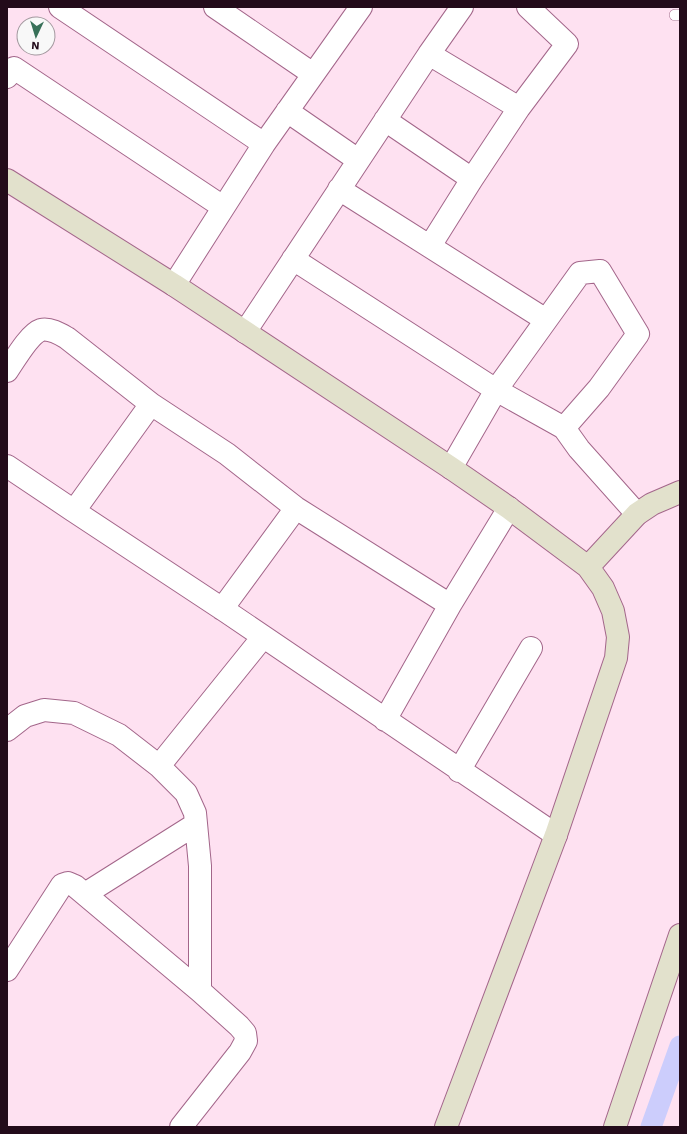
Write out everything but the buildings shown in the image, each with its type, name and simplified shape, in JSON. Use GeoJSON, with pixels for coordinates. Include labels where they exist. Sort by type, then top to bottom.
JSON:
{"type":"FeatureCollection","features":[{"type":"Feature","properties":{"kind":"street"},"geometry":{"type":"LineString","coordinates":[[60,7],[264,144]]}},
{"type":"Feature","properties":{"kind":"street"},"geometry":{"type":"LineString","coordinates":[[215,7],[314,74]]}},
{"type":"Feature","properties":{"kind":"street"},"geometry":{"type":"LineString","coordinates":[[244,332],[429,54],[462,7]]}},
{"type":"Feature","properties":{"kind":"street"},"geometry":{"type":"LineString","coordinates":[[430,246],[519,108],[567,44],[528,7]]}},
{"type":"Feature","properties":{"kind":"street"},"geometry":{"type":"LineString","coordinates":[[174,285],[264,144],[359,8]]}},
{"type":"Feature","properties":{"kind":"street"},"geometry":{"type":"LineString","coordinates":[[429,54],[519,108]]}},
{"type":"Feature","properties":{"kind":"street"},"geometry":{"type":"LineString","coordinates":[[7,77],[14,68],[223,207]]}},
{"type":"Feature","properties":{"kind":"street"},"geometry":{"type":"LineString","coordinates":[[287,111],[358,160]]}},
{"type":"Feature","properties":{"kind":"street"},"geometry":{"type":"LineString","coordinates":[[385,120],[472,179]]}},
{"type":"Feature","properties":{"kind":"street"},"geometry":{"type":"LineString","coordinates":[[7,181],[174,285],[451,468],[509,508],[588,567],[603,588],[613,611],[618,637],[616,658],[556,836],[446,1127]]}},
{"type":"Feature","properties":{"kind":"street"},"geometry":{"type":"LineString","coordinates":[[339,189],[546,320]]}},
{"type":"Feature","properties":{"kind":"street"},"geometry":{"type":"LineString","coordinates":[[293,259],[496,390],[564,428],[579,449],[637,514]]}},
{"type":"Feature","properties":{"kind":"street"},"geometry":{"type":"LineString","coordinates":[[451,468],[496,390],[580,273],[600,271],[638,334],[599,388],[564,428]]}},
{"type":"Feature","properties":{"kind":"street"},"geometry":{"type":"LineString","coordinates":[[7,371],[31,337],[41,330],[55,331],[67,338],[151,404],[227,454],[296,508],[450,605]]}},
{"type":"Feature","properties":{"kind":"street"},"geometry":{"type":"LineString","coordinates":[[74,511],[151,404]]}},
{"type":"Feature","properties":{"kind":"street"},"geometry":{"type":"LineString","coordinates":[[7,466],[222,609],[556,836]]}},
{"type":"Feature","properties":{"kind":"street"},"geometry":{"type":"LineString","coordinates":[[588,567],[637,514],[652,504],[680,492]]}},
{"type":"Feature","properties":{"kind":"street"},"geometry":{"type":"LineString","coordinates":[[222,609],[296,508]]}},
{"type":"Feature","properties":{"kind":"street"},"geometry":{"type":"LineString","coordinates":[[385,720],[450,605],[509,508]]}},
{"type":"Feature","properties":{"kind":"street"},"geometry":{"type":"LineString","coordinates":[[159,766],[263,637]]}},
{"type":"Feature","properties":{"kind":"street"},"geometry":{"type":"LineString","coordinates":[[459,770],[531,648]]}},
{"type":"Feature","properties":{"kind":"street"},"geometry":{"type":"LineString","coordinates":[[7,730],[25,716],[44,710],[74,713],[119,735],[159,766],[186,793],[195,813],[200,866],[200,991]]}},
{"type":"Feature","properties":{"kind":"street"},"geometry":{"type":"LineString","coordinates":[[84,894],[196,824]]}},
{"type":"Feature","properties":{"kind":"street"},"geometry":{"type":"LineString","coordinates":[[7,970],[62,885],[68,883],[76,886],[239,1026],[245,1033],[246,1041],[240,1052],[181,1127]]}},
{"type":"Feature","properties":{"kind":"street"},"geometry":{"type":"LineString","coordinates":[[615,1127],[680,935]]}},
{"type":"Feature","properties":{"kind":"waterway"},"geometry":{"type":"LineString","coordinates":[[651,1127],[680,1046]]}}]}
